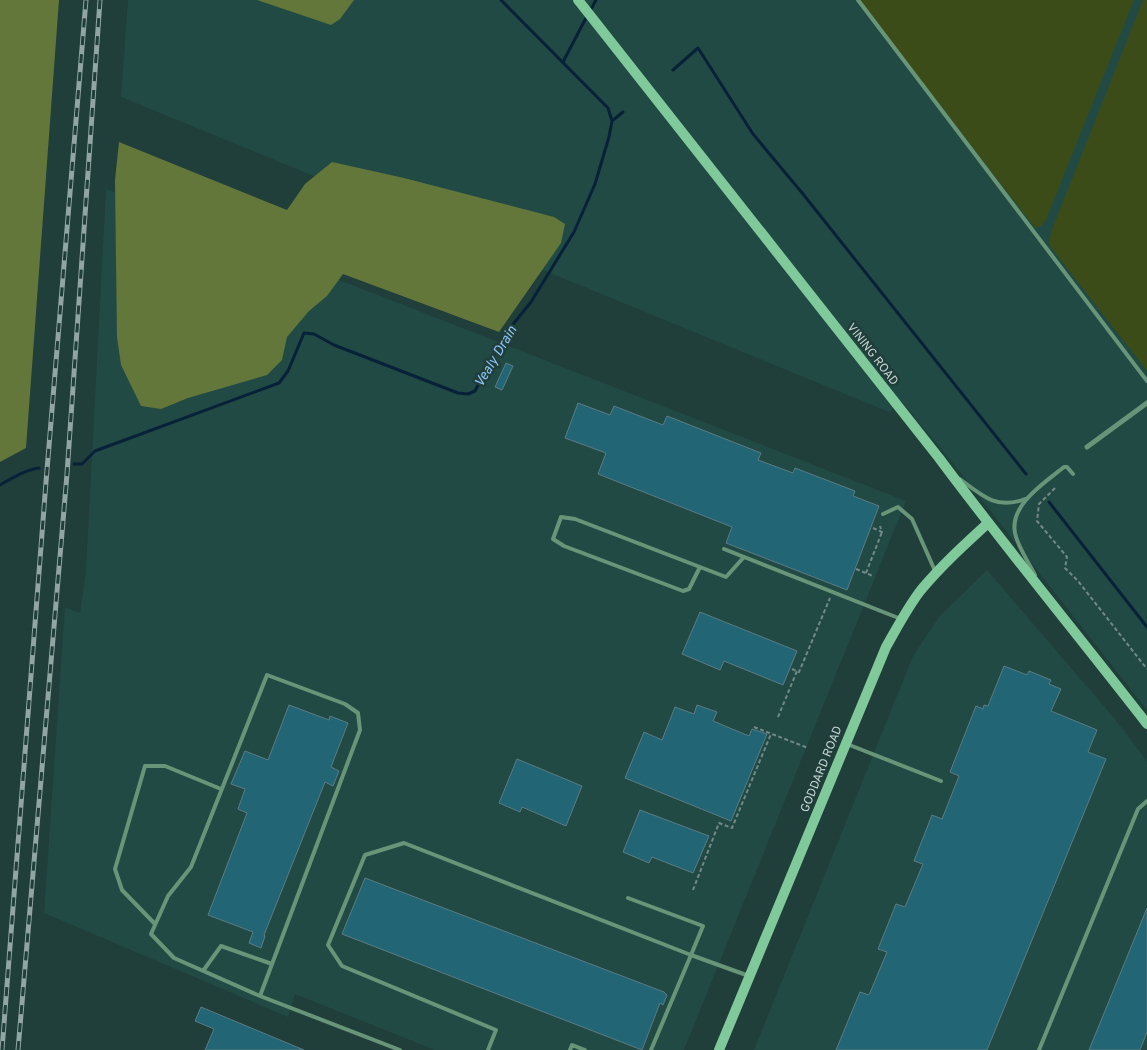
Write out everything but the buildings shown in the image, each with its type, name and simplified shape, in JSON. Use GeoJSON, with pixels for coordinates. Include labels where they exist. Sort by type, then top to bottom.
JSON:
{"type":"FeatureCollection","features":[{"type":"Feature","properties":{"kind":"main road","name":"VINING ROAD"},"geometry":{"type":"LineString","coordinates":[[578,0],[1147,724]]}},
{"type":"Feature","properties":{"kind":"main road","name":"GODDARD ROAD"},"geometry":{"type":"LineString","coordinates":[[719,1050],[886,647],[920,592],[936,572],[988,524]]}},
{"type":"Feature","properties":{"kind":"street"},"geometry":{"type":"LineString","coordinates":[[1087,447],[1147,403]]}},
{"type":"Feature","properties":{"kind":"lane"},"geometry":{"type":"LineString","coordinates":[[858,0],[1147,381]]}},
{"type":"Feature","properties":{"kind":"lane"},"geometry":{"type":"LineString","coordinates":[[1043,591],[1016,538],[1016,517],[1022,504],[1064,467],[1073,474]]}},
{"type":"Feature","properties":{"kind":"lane"},"geometry":{"type":"LineString","coordinates":[[948,470],[990,501],[1012,502],[1028,498]]}},
{"type":"Feature","properties":{"kind":"lane"},"geometry":{"type":"LineString","coordinates":[[883,514],[898,507],[912,519],[936,572]]}},
{"type":"Feature","properties":{"kind":"lane"},"geometry":{"type":"LineString","coordinates":[[700,567],[689,589],[683,591],[564,546],[553,539],[561,518],[575,519],[726,576],[744,557]]}},
{"type":"Feature","properties":{"kind":"lane"},"geometry":{"type":"LineString","coordinates":[[724,549],[902,619]]}},
{"type":"Feature","properties":{"kind":"lane"},"geometry":{"type":"LineString","coordinates":[[260,996],[360,730],[358,713],[345,704],[267,675],[191,867],[168,896],[151,934],[174,958],[260,996],[400,1050]]}},
{"type":"Feature","properties":{"kind":"lane"},"geometry":{"type":"LineString","coordinates":[[845,743],[941,781]]}},
{"type":"Feature","properties":{"kind":"lane"},"geometry":{"type":"LineString","coordinates":[[155,924],[122,890],[115,869],[145,766],[165,766],[222,790]]}},
{"type":"Feature","properties":{"kind":"lane"},"geometry":{"type":"LineString","coordinates":[[1040,1050],[1138,809],[1147,801]]}},
{"type":"Feature","properties":{"kind":"lane"},"geometry":{"type":"LineString","coordinates":[[488,1050],[496,1030],[342,966],[328,945],[364,855],[404,843],[749,976]]}},
{"type":"Feature","properties":{"kind":"lane"},"geometry":{"type":"LineString","coordinates":[[628,898],[703,926],[652,1050]]}},
{"type":"Feature","properties":{"kind":"lane"},"geometry":{"type":"LineString","coordinates":[[203,971],[221,946],[272,964]]}},
{"type":"Feature","properties":{"kind":"lane"},"geometry":{"type":"LineString","coordinates":[[570,1050],[572,1045],[586,1050]]}},
{"type":"Feature","properties":{"kind":"path"},"geometry":{"type":"LineString","coordinates":[[1055,488],[1038,504],[1037,521],[1067,557],[1065,568],[1078,581],[1147,669]]}},
{"type":"Feature","properties":{"kind":"path"},"geometry":{"type":"LineString","coordinates":[[866,573],[882,532],[880,526]]}},
{"type":"Feature","properties":{"kind":"path"},"geometry":{"type":"LineString","coordinates":[[873,528],[882,532]]}},
{"type":"Feature","properties":{"kind":"path"},"geometry":{"type":"LineString","coordinates":[[856,569],[873,576]]}},
{"type":"Feature","properties":{"kind":"path"},"geometry":{"type":"LineString","coordinates":[[778,717],[832,592]]}},
{"type":"Feature","properties":{"kind":"path"},"geometry":{"type":"LineString","coordinates":[[792,669],[797,671]]}},
{"type":"Feature","properties":{"kind":"path"},"geometry":{"type":"LineString","coordinates":[[754,727],[808,748]]}},
{"type":"Feature","properties":{"kind":"path"},"geometry":{"type":"LineString","coordinates":[[693,890],[719,823],[732,828],[771,734]]}},
{"type":"Feature","properties":{"kind":"shaded area"},"geometry":{"type":"Polygon","coordinates":[[[128,0],[1147,0],[1147,710],[960,472],[902,402],[889,412],[121,97],[128,0]]]}},
{"type":"Feature","properties":{"kind":"shaded area"},"geometry":{"type":"Polygon","coordinates":[[[106,189],[906,501],[684,1050],[435,1050],[295,994],[288,1017],[44,913],[65,607],[80,613],[86,570],[106,189]]]}},
{"type":"Feature","properties":{"kind":"shaded area"},"geometry":{"type":"Polygon","coordinates":[[[987,570],[1115,719],[1147,761],[1147,1050],[754,1050],[913,656],[939,617],[987,570]]]}},
{"type":"Feature","properties":{"kind":"green space"},"geometry":{"type":"Polygon","coordinates":[[[0,0],[59,0],[26,448],[0,462],[0,0]]]}},
{"type":"Feature","properties":{"kind":"green space"},"geometry":{"type":"Polygon","coordinates":[[[257,0],[354,0],[340,19],[331,25],[257,0]]]}},
{"type":"Feature","properties":{"kind":"green space"},"geometry":{"type":"Polygon","coordinates":[[[859,0],[1134,0],[1046,220],[1041,226],[1035,228],[859,0]]]}},
{"type":"Feature","properties":{"kind":"green space"},"geometry":{"type":"Polygon","coordinates":[[[1143,0],[1147,0],[1147,371],[1049,245],[1051,232],[1143,0]]]}},
{"type":"Feature","properties":{"kind":"green space"},"geometry":{"type":"Polygon","coordinates":[[[119,142],[287,210],[305,184],[332,162],[404,178],[554,217],[565,224],[561,243],[499,332],[343,274],[327,296],[309,311],[287,337],[282,360],[267,375],[188,398],[161,409],[141,406],[121,365],[117,337],[115,180],[119,142]]]}},
{"type":"Feature","properties":{"kind":"waterway","name":"Vealy Drain"},"geometry":{"type":"LineString","coordinates":[[74,464],[82,464],[95,451],[279,383],[288,371],[304,333],[314,334],[334,345],[458,393],[468,394],[475,391],[505,334],[531,302],[574,232],[595,184],[612,121],[608,108],[501,0]]}},
{"type":"Feature","properties":{"kind":"waterway","name":"Vealy Drain"},"geometry":{"type":"LineString","coordinates":[[590,11],[596,0]]}},
{"type":"Feature","properties":{"kind":"waterway","name":"Vealy Drain"},"geometry":{"type":"LineString","coordinates":[[563,62],[587,16]]}},
{"type":"Feature","properties":{"kind":"waterway"},"geometry":{"type":"LineString","coordinates":[[673,70],[698,48],[753,134],[1026,474]]}},
{"type":"Feature","properties":{"kind":"waterway"},"geometry":{"type":"LineString","coordinates":[[612,121],[623,112]]}},
{"type":"Feature","properties":{"kind":"waterway","name":"Vealy Drain"},"geometry":{"type":"LineString","coordinates":[[0,485],[24,472],[39,468]]}},
{"type":"Feature","properties":{"kind":"waterway"},"geometry":{"type":"LineString","coordinates":[[1049,502],[1147,627]]}},
{"type":"Feature","properties":{"kind":"railway"},"geometry":{"type":"LineString","coordinates":[[2,1050],[86,0]]}},
{"type":"Feature","properties":{"kind":"railway"},"geometry":{"type":"LineString","coordinates":[[18,1050],[67,474],[100,0]]}}]}
